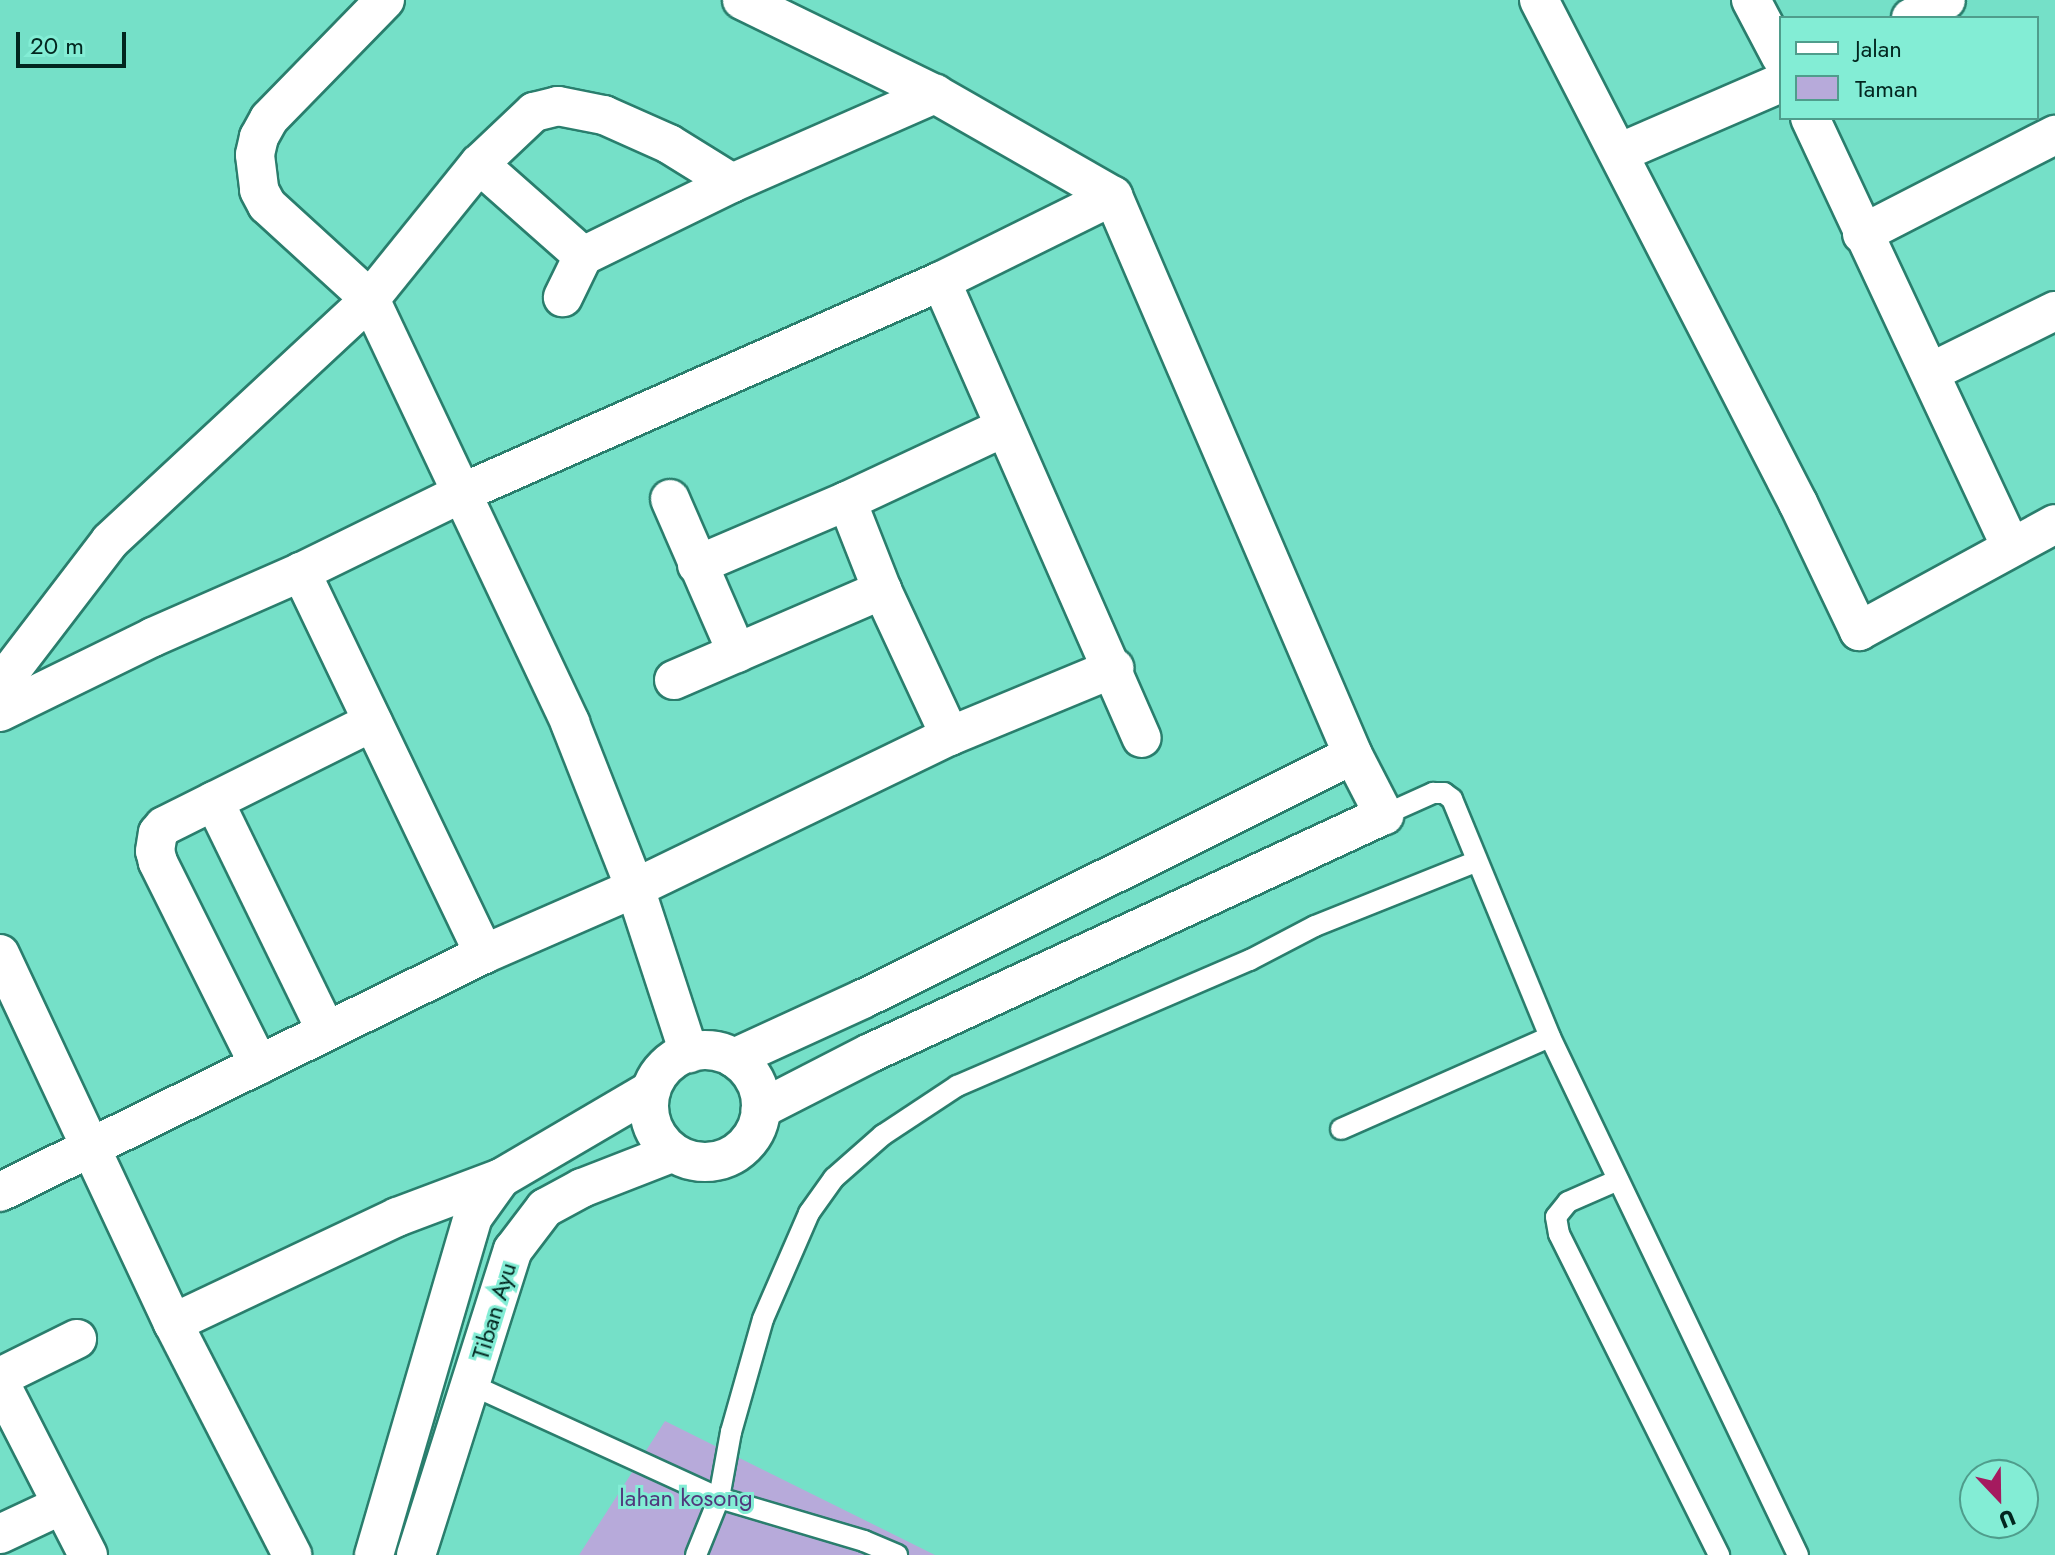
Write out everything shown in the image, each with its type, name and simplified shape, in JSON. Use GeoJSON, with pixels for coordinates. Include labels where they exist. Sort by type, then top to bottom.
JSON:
{"type":"FeatureCollection","features":[{"type":"Feature","properties":{"kind":"street"},"geometry":{"type":"LineString","coordinates":[[385,0],[269,119],[259,137],[255,175],[267,205],[370,299],[464,492],[570,723],[635,888],[689,1053]]}},
{"type":"Feature","properties":{"kind":"street"},"geometry":{"type":"LineString","coordinates":[[742,0],[935,94],[1113,196],[1353,755],[1384,815],[870,1053],[761,1109]]}},
{"type":"Feature","properties":{"kind":"street"},"geometry":{"type":"LineString","coordinates":[[1539,0],[1859,631],[2055,524]]}},
{"type":"Feature","properties":{"kind":"street"},"geometry":{"type":"LineString","coordinates":[[1751,0],[1779,53]]}},
{"type":"Feature","properties":{"kind":"street"},"geometry":{"type":"LineString","coordinates":[[1915,16],[1946,0]]}},
{"type":"Feature","properties":{"kind":"street"},"geometry":{"type":"LineString","coordinates":[[1619,153],[1779,84]]}},
{"type":"Feature","properties":{"kind":"street"},"geometry":{"type":"LineString","coordinates":[[563,297],[583,256],[732,183],[935,94]]}},
{"type":"Feature","properties":{"kind":"street"},"geometry":{"type":"LineString","coordinates":[[0,685],[110,541],[370,299],[479,164],[534,112],[558,106],[604,115],[669,144],[732,183]]}},
{"type":"Feature","properties":{"kind":"street"},"geometry":{"type":"LineString","coordinates":[[1811,120],[2011,547]]}},
{"type":"Feature","properties":{"kind":"street"},"geometry":{"type":"LineString","coordinates":[[1862,234],[2055,135]]}},
{"type":"Feature","properties":{"kind":"street"},"geometry":{"type":"LineString","coordinates":[[479,164],[583,256]]}},
{"type":"Feature","properties":{"kind":"street"},"geometry":{"type":"LineString","coordinates":[[0,712],[153,637],[301,572],[464,492],[941,281],[1113,196]]}},
{"type":"Feature","properties":{"kind":"street"},"geometry":{"type":"LineString","coordinates":[[941,281],[1114,668],[1142,738]]}},
{"type":"Feature","properties":{"kind":"street"},"geometry":{"type":"LineString","coordinates":[[1931,372],[2055,311]]}},
{"type":"Feature","properties":{"kind":"street"},"geometry":{"type":"LineString","coordinates":[[697,565],[847,501],[1005,427]]}},
{"type":"Feature","properties":{"kind":"street"},"geometry":{"type":"LineString","coordinates":[[670,499],[737,653]]}},
{"type":"Feature","properties":{"kind":"street"},"geometry":{"type":"LineString","coordinates":[[847,501],[882,590],[950,736]]}},
{"type":"Feature","properties":{"kind":"street"},"geometry":{"type":"LineString","coordinates":[[301,572],[484,954]]}},
{"type":"Feature","properties":{"kind":"street"},"geometry":{"type":"LineString","coordinates":[[674,680],[882,590]]}},
{"type":"Feature","properties":{"kind":"street"},"geometry":{"type":"LineString","coordinates":[[0,1192],[484,954],[635,888],[950,736],[1114,668]]}},
{"type":"Feature","properties":{"kind":"street"},"geometry":{"type":"LineString","coordinates":[[259,1065],[155,851],[158,833],[164,826],[373,722]]}},
{"type":"Feature","properties":{"kind":"street"},"geometry":{"type":"LineString","coordinates":[[734,1058],[877,992],[1353,755]]}},
{"type":"Feature","properties":{"kind":"street"},"geometry":{"type":"LineString","coordinates":[[214,801],[326,1031]]}},
{"type":"Feature","properties":{"kind":"street"},"geometry":{"type":"LineString","coordinates":[[0,954],[173,1323],[292,1555]]}},
{"type":"Feature","properties":{"kind":"street"},"geometry":{"type":"LineString","coordinates":[[712,1050],[734,1058],[749,1071],[758,1089],[761,1109],[755,1131],[740,1150],[718,1161],[694,1162],[672,1153],[657,1136],[648,1114],[651,1090],[659,1074],[672,1061],[689,1053],[712,1050]]}},
{"type":"Feature","properties":{"kind":"street"},"geometry":{"type":"LineString","coordinates":[[173,1323],[397,1217],[501,1178],[651,1090]]}},
{"type":"Feature","properties":{"kind":"street","name":"Tiban Ayu"},"geometry":{"type":"LineString","coordinates":[[416,1555],[513,1250],[527,1228],[545,1208],[582,1188],[672,1153]]}},
{"type":"Feature","properties":{"kind":"street","name":"Tiban Ayu"},"geometry":{"type":"LineString","coordinates":[[374,1555],[473,1217],[501,1178]]}},
{"type":"Feature","properties":{"kind":"street"},"geometry":{"type":"LineString","coordinates":[[77,1339],[0,1380],[88,1555]]}},
{"type":"Feature","properties":{"kind":"street"},"geometry":{"type":"LineString","coordinates":[[0,1534],[62,1505]]}},
{"type":"Feature","properties":{"kind":"lane"},"geometry":{"type":"LineString","coordinates":[[1384,815],[1433,793],[1444,793],[1452,799],[1475,862],[1550,1037],[1798,1555]]}},
{"type":"Feature","properties":{"kind":"lane"},"geometry":{"type":"LineString","coordinates":[[696,1555],[719,1498],[731,1432],[763,1319],[782,1269],[809,1213],[834,1178],[883,1135],[957,1086],[1036,1049],[1250,960],[1315,926],[1475,862]]}},
{"type":"Feature","properties":{"kind":"lane"},"geometry":{"type":"LineString","coordinates":[[1341,1129],[1550,1037]]}},
{"type":"Feature","properties":{"kind":"lane"},"geometry":{"type":"LineString","coordinates":[[1618,1180],[1568,1202],[1556,1217],[1559,1234],[1719,1555]]}},
{"type":"Feature","properties":{"kind":"lane"},"geometry":{"type":"LineString","coordinates":[[472,1385],[719,1498],[864,1541],[897,1555]]}},
{"type":"Feature","properties":{"kind":"green space","name":"lahan kosong"},"geometry":{"type":"Polygon","coordinates":[[[665,1421],[935,1555],[579,1555],[665,1421]]]}}]}
